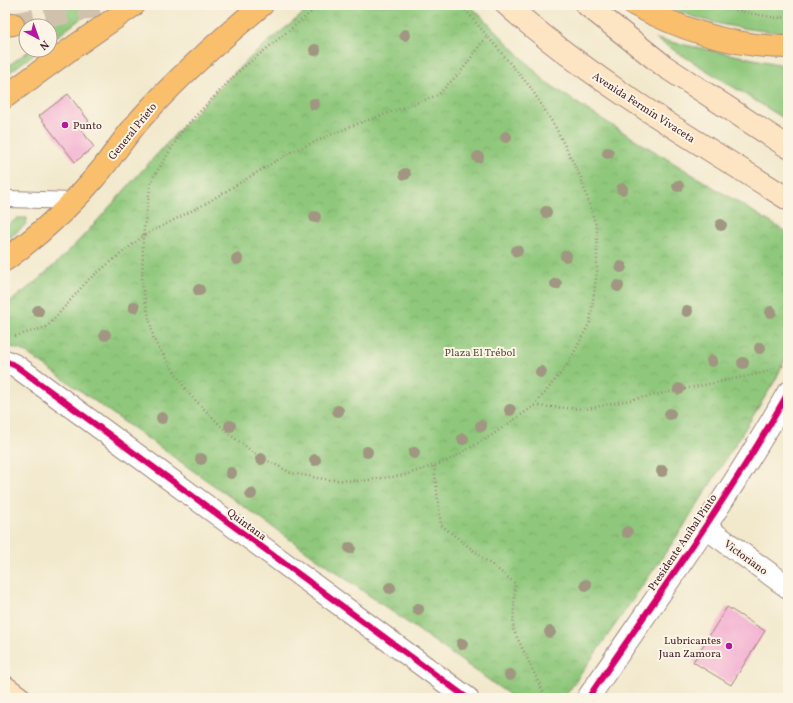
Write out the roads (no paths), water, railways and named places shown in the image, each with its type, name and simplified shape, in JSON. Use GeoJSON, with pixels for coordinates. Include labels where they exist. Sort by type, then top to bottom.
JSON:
{"type":"FeatureCollection","features":[{"type":"Feature","properties":{"kind":"main road"},"geometry":{"type":"LineString","coordinates":[[5,97],[134,5]]}},
{"type":"Feature","properties":{"kind":"main road","name":"General Prieto"},"geometry":{"type":"LineString","coordinates":[[5,260],[44,229],[73,201],[101,170],[144,115],[180,77],[262,5]]}},
{"type":"Feature","properties":{"kind":"main road","name":"Avenida Fermín Vivaceta"},"geometry":{"type":"LineString","coordinates":[[507,5],[555,46],[599,78],[788,199]]}},
{"type":"Feature","properties":{"kind":"main road"},"geometry":{"type":"LineString","coordinates":[[587,5],[664,66],[788,147]]}},
{"type":"Feature","properties":{"kind":"main road"},"geometry":{"type":"LineString","coordinates":[[635,5],[684,29],[718,38],[788,47]]}},
{"type":"Feature","properties":{"kind":"main road"},"geometry":{"type":"LineString","coordinates":[[5,687],[20,698]]}},
{"type":"Feature","properties":{"kind":"street","name":"Quintana"},"geometry":{"type":"LineString","coordinates":[[10,363],[467,698]]}},
{"type":"Feature","properties":{"kind":"street","name":"Presidente Aníbal Pinto"},"geometry":{"type":"LineString","coordinates":[[588,698],[705,527],[763,438],[788,393]]}},
{"type":"Feature","properties":{"kind":"street","name":"Victoriano"},"geometry":{"type":"LineString","coordinates":[[705,527],[788,586]]}},
{"type":"Feature","properties":{"kind":"lane"},"geometry":{"type":"LineString","coordinates":[[9,199],[73,201]]}},
{"type":"Feature","properties":{"kind":"tunnel"},"geometry":{"type":"LineString","coordinates":[[13,24],[104,5]]}},
{"type":"Feature","properties":{"kind":"place","name":"Punto"},"geometry":{"type":"Point","coordinates":[65,125]}},
{"type":"Feature","properties":{"kind":"place","name":"Lubricantes Juan Zamora"},"geometry":{"type":"Point","coordinates":[729,646]}},
{"type":"Feature","properties":{"kind":"park label","name":"Plaza El Trébol"},"geometry":{"type":"Point","coordinates":[480,352]}}]}
